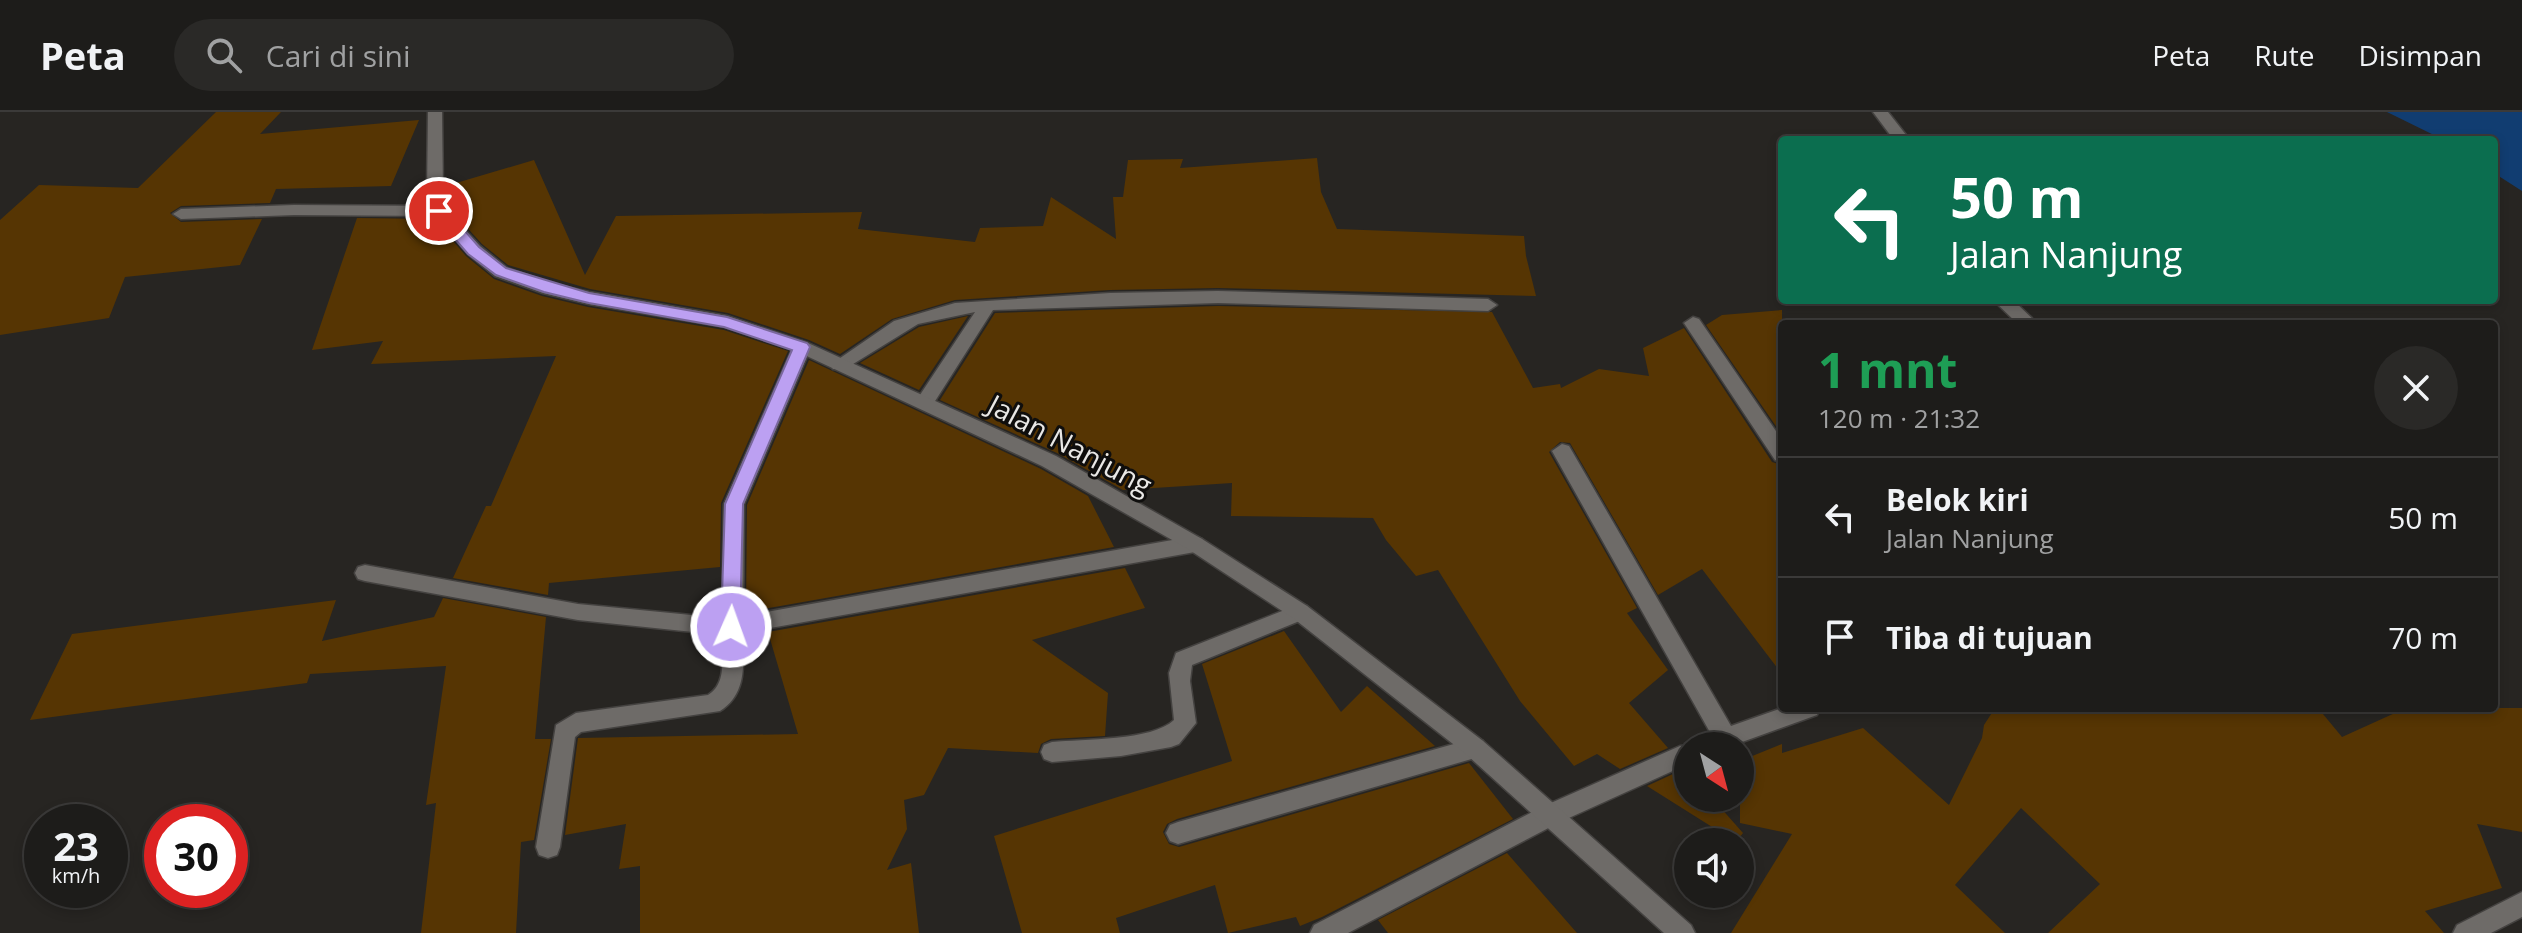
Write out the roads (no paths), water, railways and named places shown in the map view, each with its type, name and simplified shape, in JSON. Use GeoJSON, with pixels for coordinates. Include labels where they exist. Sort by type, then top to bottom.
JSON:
{"type":"FeatureCollection","features":[{"type":"Feature","properties":{"kind":"street"},"geometry":{"type":"LineString","coordinates":[[181,214],[294,210],[439,211],[435,193],[435,112]]}},
{"type":"Feature","properties":{"kind":"street"},"geometry":{"type":"LineString","coordinates":[[1880,112],[1899,136]]}},
{"type":"Feature","properties":{"kind":"street","name":"Jalan Nanjung"},"geometry":{"type":"LineString","coordinates":[[439,211],[474,250],[501,272],[549,289],[589,298],[727,322],[802,347],[1049,461],[1195,544],[1300,612],[1475,748],[1682,933]]}},
{"type":"Feature","properties":{"kind":"street"},"geometry":{"type":"LineString","coordinates":[[839,365],[899,325],[925,316],[988,305],[1197,297],[1488,305]]}},
{"type":"Feature","properties":{"kind":"street"},"geometry":{"type":"LineString","coordinates":[[2006,304],[2024,320]]}},
{"type":"Feature","properties":{"kind":"street"},"geometry":{"type":"LineString","coordinates":[[923,404],[988,305]]}},
{"type":"Feature","properties":{"kind":"street"},"geometry":{"type":"LineString","coordinates":[[1693,323],[1778,449]]}},
{"type":"Feature","properties":{"kind":"street"},"geometry":{"type":"LineString","coordinates":[[548,847],[564,732],[576,723],[712,704],[725,696],[732,681],[734,504],[802,347]]}},
{"type":"Feature","properties":{"kind":"street"},"geometry":{"type":"LineString","coordinates":[[1562,451],[1709,732]]}},
{"type":"Feature","properties":{"kind":"street"},"geometry":{"type":"LineString","coordinates":[[365,573],[578,612],[731,627],[1195,544]]}},
{"type":"Feature","properties":{"kind":"street"},"geometry":{"type":"LineString","coordinates":[[1052,752],[1121,746],[1171,737],[1185,723],[1180,677],[1180,665],[1184,659],[1300,612]]}},
{"type":"Feature","properties":{"kind":"street"},"geometry":{"type":"LineString","coordinates":[[1740,732],[1797,712]]}},
{"type":"Feature","properties":{"kind":"street"},"geometry":{"type":"LineString","coordinates":[[1178,833],[1475,748]]}},
{"type":"Feature","properties":{"kind":"street"},"geometry":{"type":"LineString","coordinates":[[1323,933],[1552,814],[1674,759]]}},
{"type":"Feature","properties":{"kind":"street"},"geometry":{"type":"LineString","coordinates":[[2466,933],[2522,904]]}},
{"type":"Feature","properties":{"kind":"water"},"geometry":{"type":"Polygon","coordinates":[[[2387,112],[2522,112],[2522,191],[2498,176],[2498,136],[2436,136],[2387,112]]]}}]}
